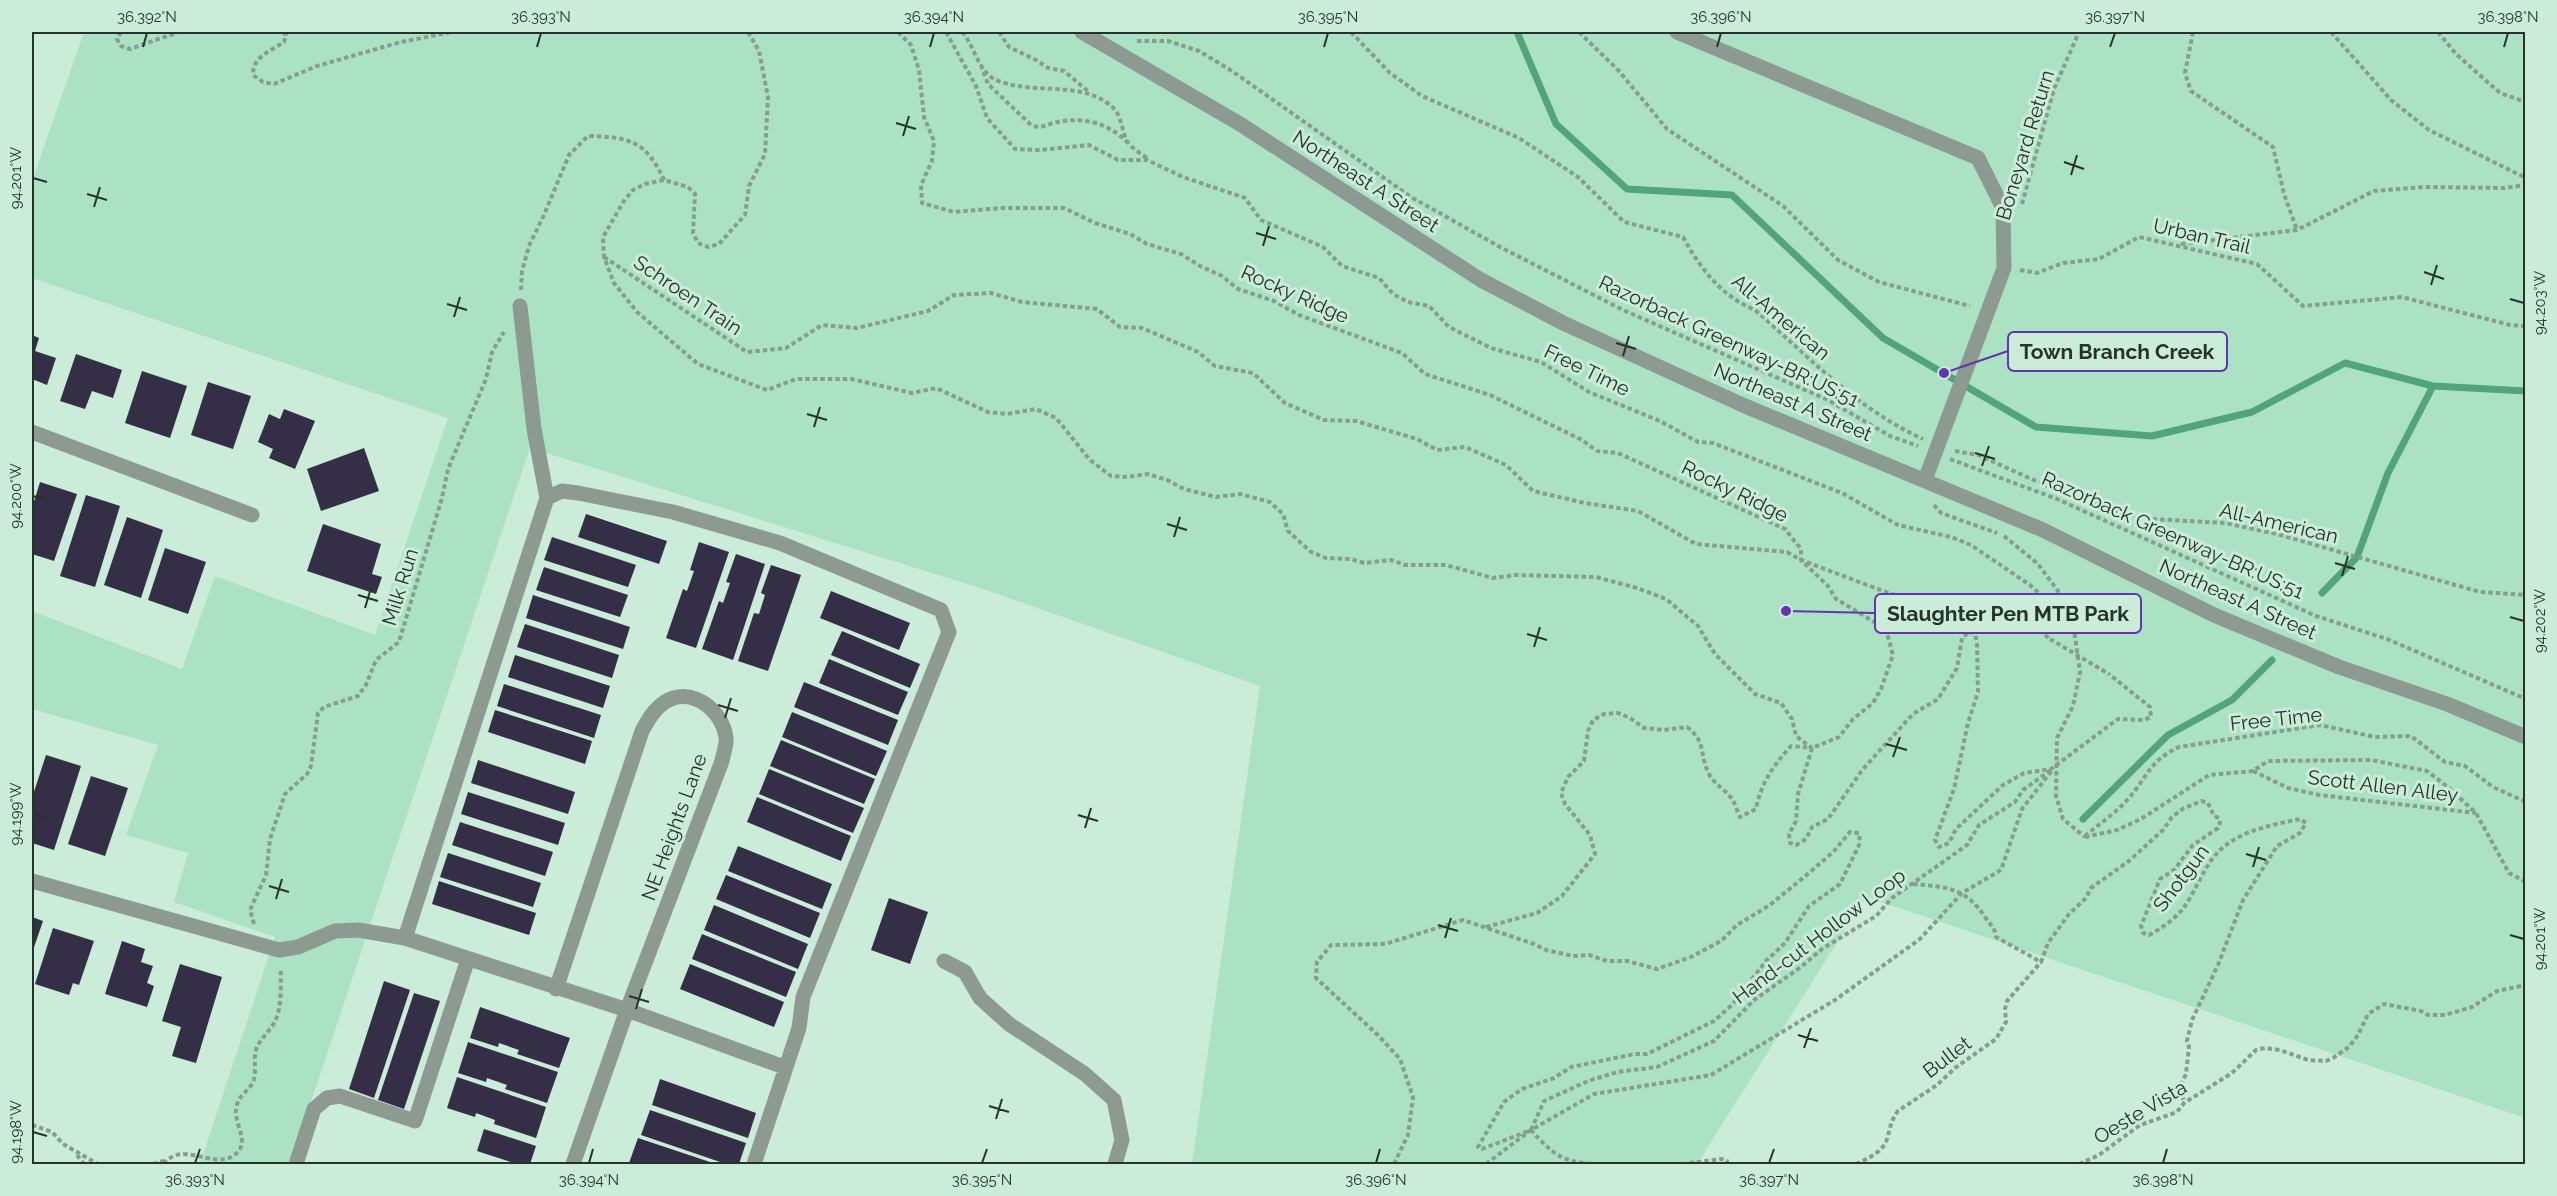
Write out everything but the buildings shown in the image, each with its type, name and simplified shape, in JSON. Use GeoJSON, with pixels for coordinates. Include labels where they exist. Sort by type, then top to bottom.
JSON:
{"type":"FeatureCollection","features":[{"type":"Feature","properties":{"kind":"street","name":"Northeast A Street"},"geometry":{"type":"LineString","coordinates":[[1082,32],[1240,124],[1481,280],[1563,323],[1745,406],[2043,530],[2214,615],[2339,667],[2447,705],[2526,737]]}},
{"type":"Feature","properties":{"kind":"street"},"geometry":{"type":"LineString","coordinates":[[1677,32],[1978,158],[2003,208],[2004,268],[1925,480]]}},
{"type":"Feature","properties":{"kind":"street"},"geometry":{"type":"LineString","coordinates":[[405,938],[547,498],[534,429],[520,306]]}},
{"type":"Feature","properties":{"kind":"street"},"geometry":{"type":"LineString","coordinates":[[32,432],[252,515]]}},
{"type":"Feature","properties":{"kind":"street"},"geometry":{"type":"LineString","coordinates":[[547,498],[561,491],[578,493],[673,512],[780,543],[941,610],[949,632],[803,997],[799,1028],[784,1067],[766,1134],[754,1164]]}},
{"type":"Feature","properties":{"kind":"street","name":"NE Heights Lane"},"geometry":{"type":"LineString","coordinates":[[556,989],[642,731],[651,714],[666,701],[683,697],[697,700],[711,708],[720,717],[726,740],[722,761],[627,1011],[573,1164]]}},
{"type":"Feature","properties":{"kind":"street"},"geometry":{"type":"LineString","coordinates":[[32,880],[279,950],[298,947],[335,931],[358,930],[405,938],[627,1011],[784,1067]]}},
{"type":"Feature","properties":{"kind":"street"},"geometry":{"type":"LineString","coordinates":[[296,1164],[314,1109],[327,1098],[340,1096],[415,1121],[468,959]]}},
{"type":"Feature","properties":{"kind":"street"},"geometry":{"type":"LineString","coordinates":[[944,961],[964,972],[980,998],[1009,1024],[1085,1074],[1114,1100],[1122,1140],[1114,1164]]}},
{"type":"Feature","properties":{"kind":"path"},"geometry":{"type":"LineString","coordinates":[[121,32],[117,39],[121,46],[130,49],[179,32]]}},
{"type":"Feature","properties":{"kind":"path"},"geometry":{"type":"LineString","coordinates":[[283,32],[286,35],[284,42],[257,59],[253,69],[254,75],[263,82],[274,84],[317,66],[401,42],[452,32]]}},
{"type":"Feature","properties":{"kind":"path"},"geometry":{"type":"LineString","coordinates":[[664,180],[688,187],[695,194],[693,233],[698,243],[708,247],[719,244],[746,215],[749,186],[765,154],[768,97],[759,51],[748,32]]}},
{"type":"Feature","properties":{"kind":"path","name":"Rocky Ridge"},"geometry":{"type":"LineString","coordinates":[[898,32],[911,45],[919,70],[924,117],[934,141],[932,161],[921,185],[922,203],[954,212],[1001,208],[1064,208],[1095,223],[1130,234],[1147,244],[1181,254],[1222,276],[1238,289],[1274,301],[1299,315],[1351,336],[1378,343],[1402,353],[1425,374],[1490,395],[1582,440],[1597,451],[1618,453],[1785,529],[1801,549],[1801,560],[1828,586],[1836,599],[1886,629],[1893,655],[1881,689],[1873,703],[1852,718],[1839,737],[1812,748],[1791,747],[1774,765],[1760,790],[1756,809],[1740,817],[1732,799],[1717,786],[1708,772],[1702,744],[1696,734],[1687,727],[1664,730],[1644,728],[1618,713],[1604,714],[1593,720],[1588,731],[1584,761],[1568,777],[1561,793],[1565,804],[1590,835],[1595,854],[1562,896],[1537,913],[1485,927]]}},
{"type":"Feature","properties":{"kind":"path","name":"Free Time"},"geometry":{"type":"LineString","coordinates":[[946,32],[976,86],[987,118],[1015,149],[1089,145],[1118,160],[1147,160],[1183,177],[1245,198],[1261,220],[1323,247],[1342,266],[1379,278],[1393,294],[1408,302],[1429,306],[1449,327],[1491,348],[1541,362],[1589,392],[1660,422],[1698,442],[1713,443],[1842,493],[1899,525],[1951,537],[1971,545],[2030,585],[2074,630],[2080,672],[2073,706],[2057,738],[2053,767],[2056,796],[2063,819],[2085,837],[2126,801],[2140,784],[2147,770],[2161,756],[2179,747],[2320,725],[2375,737],[2410,736],[2445,762],[2465,766],[2493,787],[2526,802]]}},
{"type":"Feature","properties":{"kind":"path"},"geometry":{"type":"LineString","coordinates":[[962,32],[969,39],[972,51],[992,78],[1029,89],[1064,89],[1091,95],[1110,105],[1120,118],[1128,142]]}},
{"type":"Feature","properties":{"kind":"path"},"geometry":{"type":"LineString","coordinates":[[999,32],[1009,47],[1048,68],[1064,70],[1091,95]]}},
{"type":"Feature","properties":{"kind":"path","name":"All-American"},"geometry":{"type":"LineString","coordinates":[[1351,32],[1390,73],[1422,96],[1519,138],[1578,177],[1624,222],[1683,237],[1708,276],[1744,305],[1755,310],[1858,401],[1936,450],[1978,455],[2065,494],[2118,512],[2153,519],[2225,523],[2296,538],[2480,592],[2526,595]]}},
{"type":"Feature","properties":{"kind":"path"},"geometry":{"type":"LineString","coordinates":[[1579,32],[1619,71],[1667,129],[1783,206],[1838,260],[1879,282],[1988,311]]}},
{"type":"Feature","properties":{"kind":"path","name":"Boneyard Return"},"geometry":{"type":"LineString","coordinates":[[2020,212],[2054,89],[2079,32]]}},
{"type":"Feature","properties":{"kind":"path"},"geometry":{"type":"LineString","coordinates":[[2193,32],[2185,73],[2192,92],[2273,147],[2284,194],[2297,230]]}},
{"type":"Feature","properties":{"kind":"path"},"geometry":{"type":"LineString","coordinates":[[2192,42],[2198,32]]}},
{"type":"Feature","properties":{"kind":"path"},"geometry":{"type":"LineString","coordinates":[[2331,32],[2391,100],[2429,130],[2526,178]]}},
{"type":"Feature","properties":{"kind":"path"},"geometry":{"type":"LineString","coordinates":[[2438,32],[2456,54],[2500,93],[2526,102]]}},
{"type":"Feature","properties":{"kind":"path","name":"Razorback Greenway-BR:US:51"},"geometry":{"type":"LineString","coordinates":[[1132,40],[1168,41],[1199,51],[1232,71],[1411,197],[1500,248],[1623,309],[1828,400],[1890,436],[1936,450],[2027,486],[2316,616],[2387,639],[2526,699]]}},
{"type":"Feature","properties":{"kind":"path"},"geometry":{"type":"LineString","coordinates":[[981,64],[988,84],[1031,125],[1039,128],[1055,123],[1085,120],[1112,128],[1152,162]]}},
{"type":"Feature","properties":{"kind":"path","name":"Milk Run"},"geometry":{"type":"LineString","coordinates":[[255,926],[250,918],[250,910],[266,875],[270,839],[285,794],[307,774],[311,766],[318,713],[324,707],[358,696],[366,685],[376,660],[399,642],[442,498],[448,469],[486,379],[492,352],[520,306],[522,272],[529,246],[569,155],[588,136],[617,137],[642,146],[654,160],[664,180]]}},
{"type":"Feature","properties":{"kind":"path","name":"Schroen Train"},"geometry":{"type":"LineString","coordinates":[[664,180],[645,184],[633,190],[624,201],[603,237],[604,256],[747,352],[786,348],[822,324],[857,328],[928,311],[954,295],[991,293],[1022,302],[1097,309],[1120,327],[1142,328],[1198,352],[1215,366],[1253,373],[1285,403],[1324,420],[1356,421],[1417,439],[1437,450],[1464,447],[1506,465],[1533,491],[1585,503],[1638,511],[1696,544],[1787,552],[1801,560],[1891,594],[1926,601],[1946,609],[1977,615],[1995,610],[2021,615],[2050,639],[2109,674],[2150,707],[2151,717],[2144,720],[2118,719],[2085,746],[2053,767]]}},
{"type":"Feature","properties":{"kind":"path"},"geometry":{"type":"LineString","coordinates":[[2177,245],[2297,230],[2374,190],[2424,187],[2505,188],[2526,184]]}},
{"type":"Feature","properties":{"kind":"path","name":"Urban Trail"},"geometry":{"type":"LineString","coordinates":[[2004,268],[2037,273],[2063,263],[2099,259],[2139,237],[2257,264],[2303,306],[2402,297],[2510,325],[2526,326]]}},
{"type":"Feature","properties":{"kind":"path"},"geometry":{"type":"LineString","coordinates":[[604,256],[614,283],[637,312],[698,364],[767,390],[796,379],[851,379],[912,393],[936,388],[988,412],[1007,414],[1036,409],[1056,418],[1089,460],[1111,476],[1128,477],[1148,474],[1184,489],[1216,497],[1240,494],[1270,502],[1283,514],[1288,531],[1311,552],[1326,558],[1351,559],[1364,563],[1391,560],[1405,566],[1446,565],[1493,578],[1515,575],[1596,577],[1666,599],[1698,626],[1715,654],[1755,694],[1781,703],[1792,720],[1796,736],[1812,748],[1798,794],[1796,821],[1789,834],[1790,843],[1796,845],[1806,839],[1812,826],[1828,819],[1863,769],[1913,714],[1938,699],[1957,668],[1962,638],[1970,631],[1975,635],[1977,642],[1978,692],[1968,723],[1954,789],[1935,840],[1939,847],[1949,843],[1956,829],[2003,785],[2024,774],[2053,767]]}},
{"type":"Feature","properties":{"kind":"path"},"geometry":{"type":"LineString","coordinates":[[1925,480],[1932,502],[1941,513],[2005,536],[2038,564],[2058,591],[2055,608]]}},
{"type":"Feature","properties":{"kind":"path"},"geometry":{"type":"LineString","coordinates":[[2085,837],[2117,830],[2141,819],[2209,775],[2253,771],[2268,761],[2371,760],[2427,771],[2476,813],[2509,873],[2526,882]]}},
{"type":"Feature","properties":{"kind":"path"},"geometry":{"type":"LineString","coordinates":[[1486,1164],[1531,1130],[1594,1094],[1711,1075],[1835,1000],[1920,939],[1962,893],[2001,870],[2022,809],[2053,767]]}},
{"type":"Feature","properties":{"kind":"path","name":"Hand-cut Hollow Loop"},"geometry":{"type":"LineString","coordinates":[[1531,1130],[1544,1101],[1588,1081],[1617,1072],[1657,1067],[1714,1041],[1754,1000],[1822,949],[1876,916],[1892,898],[1967,845],[1978,825],[2015,802],[2024,790],[2053,767]]}},
{"type":"Feature","properties":{"kind":"path","name":"Scott Allen Alley"},"geometry":{"type":"LineString","coordinates":[[2253,771],[2289,788],[2319,795],[2476,813]]}},
{"type":"Feature","properties":{"kind":"path","name":"Shotgun"},"geometry":{"type":"LineString","coordinates":[[2041,962],[2048,943],[2069,914],[2086,898],[2091,888],[2129,861],[2163,830],[2172,817],[2184,808],[2202,801],[2208,803],[2220,823],[2218,828],[2193,845],[2174,870],[2160,879],[2141,926],[2143,933],[2149,935],[2161,929],[2182,910],[2207,867],[2218,852],[2226,846],[2258,827],[2300,819],[2306,823],[2301,833],[2277,846],[2243,900],[2192,1020],[2187,1041],[2189,1047],[2186,1074],[2180,1087],[2184,1103]]}},
{"type":"Feature","properties":{"kind":"path"},"geometry":{"type":"LineString","coordinates":[[1394,1164],[1408,1135],[1413,1097],[1400,1059],[1379,1036],[1316,978],[1317,962],[1331,945],[1385,944],[1463,920],[1564,954],[1588,955],[1607,961],[1627,961],[1657,969],[1691,957],[1721,941],[1737,925],[1770,905],[1809,873],[1850,832],[1859,833],[1860,843],[1840,884],[1809,906],[1785,943],[1766,961],[1732,1005],[1714,1021],[1647,1054],[1635,1054],[1571,1067],[1554,1078],[1522,1089],[1504,1102],[1478,1147],[1482,1149],[1531,1130]]}},
{"type":"Feature","properties":{"kind":"path"},"geometry":{"type":"LineString","coordinates":[[1913,884],[1947,887],[1962,893],[1983,913],[1995,929],[1996,937],[2041,962]]}},
{"type":"Feature","properties":{"kind":"path"},"geometry":{"type":"LineString","coordinates":[[153,1164],[166,1162],[176,1156],[193,1154],[222,1160],[240,1151],[242,1140],[236,1108],[242,1093],[253,1082],[256,1048],[275,1021],[280,1006],[279,950]]}},
{"type":"Feature","properties":{"kind":"path","name":"Bullet"},"geometry":{"type":"LineString","coordinates":[[1856,1164],[1869,1159],[1887,1141],[1898,1111],[1996,1039],[2006,1022],[2007,1001],[2041,962]]}},
{"type":"Feature","properties":{"kind":"path","name":"Oeste Vista"},"geometry":{"type":"LineString","coordinates":[[2079,1164],[2099,1155],[2140,1125],[2177,1112],[2184,1103],[2232,1073],[2256,1050],[2265,1048],[2280,1050],[2308,1060],[2326,1061],[2349,1047],[2358,1035],[2368,1014],[2384,1004],[2435,1016],[2445,1015],[2472,1007],[2497,991],[2526,985]]}},
{"type":"Feature","properties":{"kind":"path"},"geometry":{"type":"LineString","coordinates":[[32,1125],[52,1132],[75,1152],[84,1164]]}},
{"type":"Feature","properties":{"kind":"path"},"geometry":{"type":"LineString","coordinates":[[1531,1130],[1553,1154],[1572,1163],[1594,1164]]}},
{"type":"Feature","properties":{"kind":"path"},"geometry":{"type":"LineString","coordinates":[[75,1152],[98,1164]]}},
{"type":"Feature","properties":{"kind":"path"},"geometry":{"type":"LineString","coordinates":[[1682,1164],[1722,1159],[1727,1161],[1727,1164]]}},
{"type":"Feature","properties":{"kind":"green space"},"geometry":{"type":"Polygon","coordinates":[[[84,32],[2525,32],[2525,1118],[1866,897],[1697,1164],[1192,1164],[1260,686],[980,588],[530,448],[290,1164],[200,1164],[275,937],[174,902],[188,853],[126,835],[158,745],[32,709],[32,611],[182,669],[215,576],[375,635],[448,418],[32,278],[32,181],[84,32]]]}},
{"type":"Feature","properties":{"kind":"waterway"},"geometry":{"type":"LineString","coordinates":[[1517,32],[1556,124],[1627,189],[1732,195],[1883,338],[2036,427],[2152,436],[2252,412],[2345,363],[2433,386],[2526,391]]}},
{"type":"Feature","properties":{"kind":"waterway"},"geometry":{"type":"LineString","coordinates":[[2322,593],[2357,557],[2388,473],[2433,386]]}},
{"type":"Feature","properties":{"kind":"waterway"},"geometry":{"type":"LineString","coordinates":[[2083,819],[2168,735],[2232,700],[2272,660]]}},
{"type":"Feature","properties":{"kind":"place","name":"Town Branch Creek"},"geometry":{"type":"Point","coordinates":[1944,373]}},
{"type":"Feature","properties":{"kind":"place","name":"Slaughter Pen MTB Park"},"geometry":{"type":"Point","coordinates":[1786,611]}}]}
